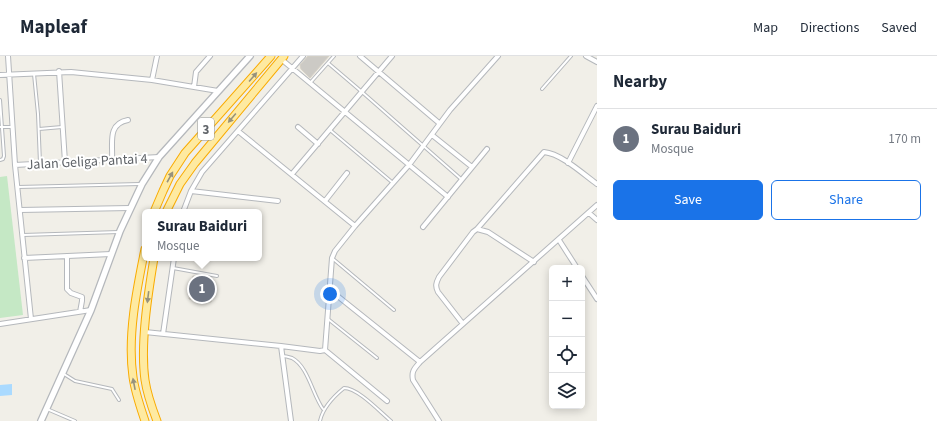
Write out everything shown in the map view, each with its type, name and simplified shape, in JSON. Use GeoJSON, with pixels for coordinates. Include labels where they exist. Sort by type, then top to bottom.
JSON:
{"type":"FeatureCollection","features":[{"type":"Feature","properties":{"kind":"highway","name":"3"},"geometry":{"type":"LineString","coordinates":[[155,209],[170,176],[185,154],[271,56]]}},
{"type":"Feature","properties":{"kind":"highway","name":"3"},"geometry":{"type":"LineString","coordinates":[[168,209],[180,184],[195,163],[283,58]]}},
{"type":"Feature","properties":{"kind":"highway"},"geometry":{"type":"LineString","coordinates":[[143,261],[134,321],[132,361],[136,390],[145,421]]}},
{"type":"Feature","properties":{"kind":"highway"},"geometry":{"type":"LineString","coordinates":[[154,261],[145,332],[145,379],[157,421]]}},
{"type":"Feature","properties":{"kind":"street"},"geometry":{"type":"LineString","coordinates":[[8,56],[15,165],[31,319]]}},
{"type":"Feature","properties":{"kind":"street"},"geometry":{"type":"LineString","coordinates":[[152,80],[156,56]]}},
{"type":"Feature","properties":{"kind":"street"},"geometry":{"type":"LineString","coordinates":[[194,87],[196,72],[210,56]]}},
{"type":"Feature","properties":{"kind":"street"},"geometry":{"type":"LineString","coordinates":[[42,421],[91,310],[111,254],[130,208],[142,184],[159,157],[249,56]]}},
{"type":"Feature","properties":{"kind":"street"},"geometry":{"type":"LineString","coordinates":[[184,209],[191,191],[202,172],[303,56]]}},
{"type":"Feature","properties":{"kind":"street"},"geometry":{"type":"LineString","coordinates":[[360,56],[439,124]]}},
{"type":"Feature","properties":{"kind":"street"},"geometry":{"type":"LineString","coordinates":[[292,174],[392,56]]}},
{"type":"Feature","properties":{"kind":"street"},"geometry":{"type":"LineString","coordinates":[[325,350],[332,258],[335,251],[409,165],[439,124],[498,56]]}},
{"type":"Feature","properties":{"kind":"street"},"geometry":{"type":"LineString","coordinates":[[586,56],[597,62]]}},
{"type":"Feature","properties":{"kind":"street"},"geometry":{"type":"LineString","coordinates":[[283,58],[293,69],[448,197]]}},
{"type":"Feature","properties":{"kind":"street"},"geometry":{"type":"LineString","coordinates":[[0,75],[60,71],[152,80],[218,91]]}},
{"type":"Feature","properties":{"kind":"street"},"geometry":{"type":"LineString","coordinates":[[60,71],[65,162]]}},
{"type":"Feature","properties":{"kind":"street"},"geometry":{"type":"LineString","coordinates":[[568,163],[597,106]]}},
{"type":"Feature","properties":{"kind":"street"},"geometry":{"type":"LineString","coordinates":[[112,159],[113,135],[115,127],[120,122],[128,120]]}},
{"type":"Feature","properties":{"kind":"street"},"geometry":{"type":"LineString","coordinates":[[298,127],[318,144]]}},
{"type":"Feature","properties":{"kind":"street"},"geometry":{"type":"LineString","coordinates":[[238,131],[355,226]]}},
{"type":"Feature","properties":{"kind":"street"},"geometry":{"type":"LineString","coordinates":[[432,135],[472,167]]}},
{"type":"Feature","properties":{"kind":"street"},"geometry":{"type":"LineString","coordinates":[[423,227],[487,149]]}},
{"type":"Feature","properties":{"kind":"street"},"geometry":{"type":"LineString","coordinates":[[463,324],[438,292],[436,283],[473,232],[541,154],[544,152],[548,153],[568,163],[597,184]]}},
{"type":"Feature","properties":{"kind":"street","name":"Jalan Geliga Pantai 4"},"geometry":{"type":"LineString","coordinates":[[15,165],[159,157]]}},
{"type":"Feature","properties":{"kind":"street"},"geometry":{"type":"LineString","coordinates":[[325,201],[347,173]]}},
{"type":"Feature","properties":{"kind":"street"},"geometry":{"type":"LineString","coordinates":[[191,191],[278,201]]}},
{"type":"Feature","properties":{"kind":"street"},"geometry":{"type":"LineString","coordinates":[[439,421],[413,380],[412,372],[420,362],[597,205]]}},
{"type":"Feature","properties":{"kind":"street"},"geometry":{"type":"LineString","coordinates":[[20,210],[130,208]]}},
{"type":"Feature","properties":{"kind":"street"},"geometry":{"type":"LineString","coordinates":[[589,213],[597,220]]}},
{"type":"Feature","properties":{"kind":"street"},"geometry":{"type":"LineString","coordinates":[[477,229],[488,232],[534,262]]}},
{"type":"Feature","properties":{"kind":"street"},"geometry":{"type":"LineString","coordinates":[[559,240],[575,265]]}},
{"type":"Feature","properties":{"kind":"street"},"geometry":{"type":"LineString","coordinates":[[24,258],[111,254]]}},
{"type":"Feature","properties":{"kind":"street"},"geometry":{"type":"LineString","coordinates":[[67,256],[68,289],[71,293],[82,297],[80,312]]}},
{"type":"Feature","properties":{"kind":"street"},"geometry":{"type":"LineString","coordinates":[[162,334],[174,261]]}},
{"type":"Feature","properties":{"kind":"street"},"geometry":{"type":"LineString","coordinates":[[585,280],[595,292],[597,299]]}},
{"type":"Feature","properties":{"kind":"street"},"geometry":{"type":"LineString","coordinates":[[330,290],[420,362]]}},
{"type":"Feature","properties":{"kind":"street"},"geometry":{"type":"LineString","coordinates":[[0,324],[91,310]]}},
{"type":"Feature","properties":{"kind":"street"},"geometry":{"type":"LineString","coordinates":[[145,332],[320,351],[325,350],[387,401]]}},
{"type":"Feature","properties":{"kind":"street"},"geometry":{"type":"LineString","coordinates":[[281,346],[291,421]]}},
{"type":"Feature","properties":{"kind":"lane"},"geometry":{"type":"LineString","coordinates":[[310,83],[334,56]]}},
{"type":"Feature","properties":{"kind":"lane"},"geometry":{"type":"LineString","coordinates":[[542,89],[571,56]]}},
{"type":"Feature","properties":{"kind":"lane"},"geometry":{"type":"LineString","coordinates":[[328,63],[462,180]]}},
{"type":"Feature","properties":{"kind":"lane"},"geometry":{"type":"LineString","coordinates":[[34,73],[39,129],[40,163]]}},
{"type":"Feature","properties":{"kind":"lane"},"geometry":{"type":"LineString","coordinates":[[0,100],[1,144],[4,156],[3,159],[0,160]]}},
{"type":"Feature","properties":{"kind":"lane"},"geometry":{"type":"LineString","coordinates":[[1,127],[12,126]]}},
{"type":"Feature","properties":{"kind":"lane"},"geometry":{"type":"LineString","coordinates":[[39,129],[63,127]]}},
{"type":"Feature","properties":{"kind":"lane"},"geometry":{"type":"LineString","coordinates":[[330,130],[393,183]]}},
{"type":"Feature","properties":{"kind":"lane"},"geometry":{"type":"LineString","coordinates":[[18,187],[142,184]]}},
{"type":"Feature","properties":{"kind":"lane"},"geometry":{"type":"LineString","coordinates":[[22,235],[120,232]]}},
{"type":"Feature","properties":{"kind":"lane"},"geometry":{"type":"LineString","coordinates":[[332,258],[394,310]]}},
{"type":"Feature","properties":{"kind":"lane"},"geometry":{"type":"LineString","coordinates":[[173,268],[216,276]]}},
{"type":"Feature","properties":{"kind":"lane"},"geometry":{"type":"LineString","coordinates":[[328,319],[377,358]]}},
{"type":"Feature","properties":{"kind":"lane"},"geometry":{"type":"LineString","coordinates":[[282,356],[292,359],[298,363],[309,379],[323,409]]}},
{"type":"Feature","properties":{"kind":"lane"},"geometry":{"type":"LineString","coordinates":[[63,373],[75,381],[112,389],[119,400]]}},
{"type":"Feature","properties":{"kind":"lane"},"geometry":{"type":"LineString","coordinates":[[320,421],[323,409],[338,392],[344,388],[349,388],[362,396],[391,421]]}},
{"type":"Feature","properties":{"kind":"lane"},"geometry":{"type":"LineString","coordinates":[[47,409],[75,421]]}},
{"type":"Feature","properties":{"kind":"green space"},"geometry":{"type":"Polygon","coordinates":[[[7,176],[23,315],[0,318],[0,177],[7,176]]]}},
{"type":"Feature","properties":{"kind":"water"},"geometry":{"type":"Polygon","coordinates":[[[12,384],[12,395],[0,396],[0,385],[12,384]]]}},
{"type":"Feature","properties":{"kind":"building"},"geometry":{"type":"Polygon","coordinates":[[[308,56],[329,56],[310,78],[301,69],[300,65],[308,56]]]}},
{"type":"Feature","properties":{"kind":"building"},"geometry":{"type":"Polygon","coordinates":[[[193,276],[214,280],[211,302],[189,299],[193,276]]]}},
{"type":"Feature","properties":{"kind":"place","name":"Surau Baiduri"},"geometry":{"type":"Point","coordinates":[202,289]}}]}
